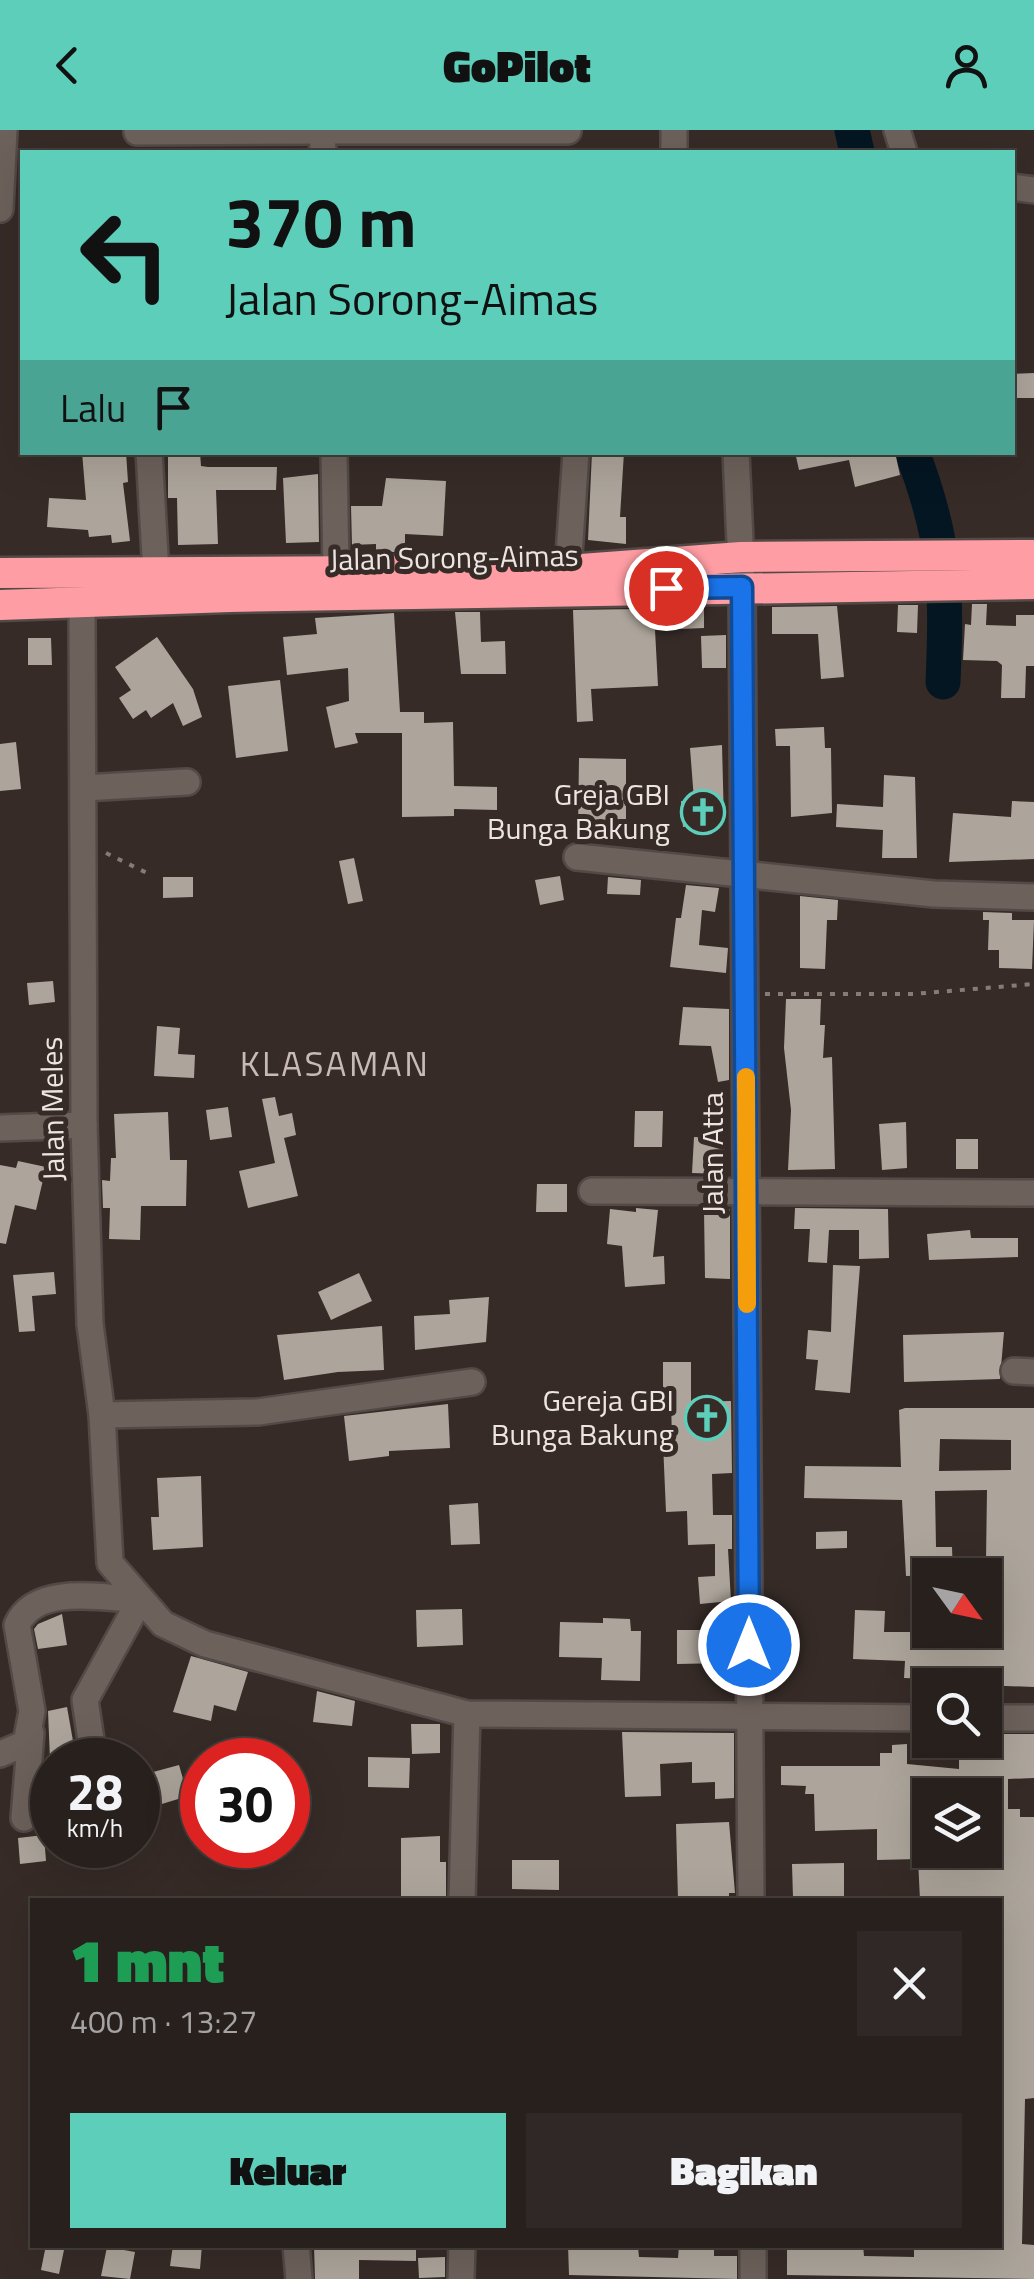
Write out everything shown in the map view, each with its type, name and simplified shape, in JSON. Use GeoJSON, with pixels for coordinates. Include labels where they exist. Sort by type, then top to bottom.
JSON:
{"type":"FeatureCollection","features":[{"type":"Feature","properties":{"kind":"highway","name":"Jalan Sorong-Aimas"},"geometry":{"type":"LineString","coordinates":[[0,605],[82,606],[742,572],[897,553],[970,568]]}},
{"type":"Feature","properties":{"kind":"highway"},"geometry":{"type":"LineString","coordinates":[[970,568],[1034,554]]}},
{"type":"Feature","properties":{"kind":"highway","name":"Jalan Sorong-Aimas"},"geometry":{"type":"LineString","coordinates":[[0,573],[742,572],[898,584],[970,568]]}},
{"type":"Feature","properties":{"kind":"highway"},"geometry":{"type":"LineString","coordinates":[[970,568],[1034,584]]}},
{"type":"Feature","properties":{"kind":"street"},"geometry":{"type":"LineString","coordinates":[[0,209],[4,130]]}},
{"type":"Feature","properties":{"kind":"street"},"geometry":{"type":"LineString","coordinates":[[137,138],[322,131],[568,138]]}},
{"type":"Feature","properties":{"kind":"street"},"geometry":{"type":"LineString","coordinates":[[149,455],[156,573]]}},
{"type":"Feature","properties":{"kind":"street"},"geometry":{"type":"LineString","coordinates":[[334,455],[336,572]]}},
{"type":"Feature","properties":{"kind":"street"},"geometry":{"type":"LineString","coordinates":[[568,570],[576,455]]}},
{"type":"Feature","properties":{"kind":"street","name":"Jalan Atta"},"geometry":{"type":"LineString","coordinates":[[736,455],[742,572],[751,1898]]}},
{"type":"Feature","properties":{"kind":"street","name":"Jalan Meles"},"geometry":{"type":"LineString","coordinates":[[82,606],[84,1124],[90,1324],[102,1415],[110,1563],[163,1624],[205,1644],[467,1714]]}},
{"type":"Feature","properties":{"kind":"street"},"geometry":{"type":"LineString","coordinates":[[84,788],[187,782]]}},
{"type":"Feature","properties":{"kind":"street"},"geometry":{"type":"LineString","coordinates":[[577,857],[934,894],[1034,896]]}},
{"type":"Feature","properties":{"kind":"street"},"geometry":{"type":"LineString","coordinates":[[0,1128],[84,1124]]}},
{"type":"Feature","properties":{"kind":"street"},"geometry":{"type":"LineString","coordinates":[[592,1191],[1034,1193]]}},
{"type":"Feature","properties":{"kind":"street"},"geometry":{"type":"LineString","coordinates":[[102,1415],[258,1412],[472,1382]]}},
{"type":"Feature","properties":{"kind":"street"},"geometry":{"type":"LineString","coordinates":[[24,1818],[32,1710],[18,1625],[24,1613],[46,1601],[77,1596],[140,1600],[85,1700],[91,1738]]}},
{"type":"Feature","properties":{"kind":"street"},"geometry":{"type":"LineString","coordinates":[[462,1898],[467,1714],[912,1718]]}},
{"type":"Feature","properties":{"kind":"street"},"geometry":{"type":"LineString","coordinates":[[1002,1718],[1034,1718]]}},
{"type":"Feature","properties":{"kind":"street"},"geometry":{"type":"LineString","coordinates":[[0,1754],[26,1743],[31,1733]]}},
{"type":"Feature","properties":{"kind":"street"},"geometry":{"type":"LineString","coordinates":[[296,2248],[300,2279]]}},
{"type":"Feature","properties":{"kind":"street"},"geometry":{"type":"LineString","coordinates":[[461,2279],[462,2248]]}},
{"type":"Feature","properties":{"kind":"street"},"geometry":{"type":"LineString","coordinates":[[753,2248],[753,2279]]}},
{"type":"Feature","properties":{"kind":"path"},"geometry":{"type":"LineString","coordinates":[[85,841],[151,875]]}},
{"type":"Feature","properties":{"kind":"path"},"geometry":{"type":"LineString","coordinates":[[745,994],[913,994],[1034,984]]}},
{"type":"Feature","properties":{"kind":"building"},"geometry":{"type":"Polygon","coordinates":[[[1034,373],[1034,398],[1015,398],[1015,374],[1034,373]]]}},
{"type":"Feature","properties":{"kind":"building"},"geometry":{"type":"Polygon","coordinates":[[[82,455],[126,455],[128,482],[123,483],[130,541],[112,543],[111,535],[89,537],[88,530],[47,527],[49,498],[86,500],[82,455]]]}},
{"type":"Feature","properties":{"kind":"building"},"geometry":{"type":"Polygon","coordinates":[[[168,455],[200,455],[201,466],[208,467],[277,467],[276,490],[216,490],[218,544],[178,545],[177,498],[168,498],[168,455]]]}},
{"type":"Feature","properties":{"kind":"building"},"geometry":{"type":"Polygon","coordinates":[[[592,455],[624,455],[620,517],[626,517],[626,544],[588,540],[592,455]]]}},
{"type":"Feature","properties":{"kind":"building"},"geometry":{"type":"Polygon","coordinates":[[[796,455],[896,455],[900,475],[855,487],[849,460],[799,470],[796,455]]]}},
{"type":"Feature","properties":{"kind":"building"},"geometry":{"type":"Polygon","coordinates":[[[318,474],[319,542],[286,543],[283,478],[318,474]]]}},
{"type":"Feature","properties":{"kind":"building"},"geometry":{"type":"Polygon","coordinates":[[[386,478],[446,481],[443,536],[405,534],[405,552],[376,552],[376,544],[352,545],[351,506],[382,506],[386,478]]]}},
{"type":"Feature","properties":{"kind":"building"},"geometry":{"type":"Polygon","coordinates":[[[972,604],[987,604],[986,625],[1016,626],[1016,615],[1034,615],[1034,666],[1026,666],[1025,698],[1001,698],[1002,665],[997,661],[963,660],[965,624],[971,625],[972,604]]]}},
{"type":"Feature","properties":{"kind":"building"},"geometry":{"type":"Polygon","coordinates":[[[898,605],[918,605],[917,633],[897,632],[898,605]]]}},
{"type":"Feature","properties":{"kind":"building"},"geometry":{"type":"Polygon","coordinates":[[[837,606],[844,677],[821,679],[818,634],[772,634],[772,607],[837,606]]]}},
{"type":"Feature","properties":{"kind":"building"},"geometry":{"type":"Polygon","coordinates":[[[704,608],[704,628],[655,630],[658,686],[591,689],[593,721],[577,722],[573,610],[704,608]]]}},
{"type":"Feature","properties":{"kind":"building"},"geometry":{"type":"Polygon","coordinates":[[[455,612],[480,612],[481,642],[505,641],[506,674],[461,674],[455,612]]]}},
{"type":"Feature","properties":{"kind":"building"},"geometry":{"type":"Polygon","coordinates":[[[394,613],[400,712],[424,712],[424,723],[453,722],[454,786],[497,787],[497,810],[454,809],[454,816],[402,817],[402,733],[355,733],[358,743],[335,748],[326,707],[349,701],[348,668],[287,675],[283,637],[317,634],[315,618],[394,613]]]}},
{"type":"Feature","properties":{"kind":"building"},"geometry":{"type":"Polygon","coordinates":[[[726,635],[726,668],[702,668],[701,636],[726,635]]]}},
{"type":"Feature","properties":{"kind":"building"},"geometry":{"type":"Polygon","coordinates":[[[157,637],[193,689],[202,717],[183,726],[173,703],[151,718],[146,710],[133,719],[119,698],[131,690],[115,667],[157,637]]]}},
{"type":"Feature","properties":{"kind":"building"},"geometry":{"type":"Polygon","coordinates":[[[28,638],[51,638],[52,665],[28,665],[28,638]]]}},
{"type":"Feature","properties":{"kind":"building"},"geometry":{"type":"Polygon","coordinates":[[[280,680],[288,751],[236,758],[228,686],[280,680]]]}},
{"type":"Feature","properties":{"kind":"building"},"geometry":{"type":"Polygon","coordinates":[[[824,727],[825,748],[831,748],[832,813],[791,817],[790,746],[776,746],[775,729],[824,727]]]}},
{"type":"Feature","properties":{"kind":"building"},"geometry":{"type":"Polygon","coordinates":[[[16,742],[21,789],[0,791],[0,744],[16,742]]]}},
{"type":"Feature","properties":{"kind":"building"},"geometry":{"type":"Polygon","coordinates":[[[722,745],[724,822],[683,827],[681,801],[694,800],[690,748],[722,745]]]}},
{"type":"Feature","properties":{"kind":"building"},"geometry":{"type":"Polygon","coordinates":[[[579,758],[626,759],[626,830],[578,830],[579,758]]]}},
{"type":"Feature","properties":{"kind":"building"},"geometry":{"type":"Polygon","coordinates":[[[884,775],[915,777],[917,858],[882,858],[883,830],[836,827],[837,804],[883,807],[884,775]]]}},
{"type":"Feature","properties":{"kind":"building"},"geometry":{"type":"Polygon","coordinates":[[[1012,801],[1034,802],[1034,859],[949,862],[953,813],[1011,817],[1012,801]]]}},
{"type":"Feature","properties":{"kind":"building"},"geometry":{"type":"Polygon","coordinates":[[[354,858],[363,901],[348,904],[339,861],[354,858]]]}},
{"type":"Feature","properties":{"kind":"building"},"geometry":{"type":"Polygon","coordinates":[[[560,876],[564,900],[540,905],[535,880],[560,876]]]}},
{"type":"Feature","properties":{"kind":"building"},"geometry":{"type":"Polygon","coordinates":[[[163,877],[193,877],[193,897],[163,898],[163,877]]]}},
{"type":"Feature","properties":{"kind":"building"},"geometry":{"type":"Polygon","coordinates":[[[608,877],[641,880],[640,895],[607,894],[608,877]]]}},
{"type":"Feature","properties":{"kind":"building"},"geometry":{"type":"Polygon","coordinates":[[[686,885],[719,888],[715,912],[702,910],[699,945],[728,948],[726,973],[670,967],[676,918],[681,918],[686,885]]]}},
{"type":"Feature","properties":{"kind":"building"},"geometry":{"type":"Polygon","coordinates":[[[800,896],[838,900],[837,920],[827,920],[825,969],[800,968],[800,896]]]}},
{"type":"Feature","properties":{"kind":"building"},"geometry":{"type":"Polygon","coordinates":[[[983,912],[1012,913],[1012,920],[1034,920],[1032,969],[999,968],[999,950],[988,950],[989,920],[983,920],[983,912]]]}},
{"type":"Feature","properties":{"kind":"building"},"geometry":{"type":"Polygon","coordinates":[[[53,981],[55,1002],[29,1005],[27,983],[53,981]]]}},
{"type":"Feature","properties":{"kind":"building"},"geometry":{"type":"Polygon","coordinates":[[[786,999],[821,999],[820,1025],[825,1025],[823,1058],[832,1057],[835,1169],[788,1170],[791,1110],[784,1048],[786,999]]]}},
{"type":"Feature","properties":{"kind":"building"},"geometry":{"type":"Polygon","coordinates":[[[683,1007],[729,1009],[729,1080],[718,1082],[711,1046],[679,1045],[683,1007]]]}},
{"type":"Feature","properties":{"kind":"building"},"geometry":{"type":"Polygon","coordinates":[[[157,1026],[180,1028],[178,1054],[195,1055],[194,1078],[154,1076],[157,1026]]]}},
{"type":"Feature","properties":{"kind":"building"},"geometry":{"type":"Polygon","coordinates":[[[275,1097],[279,1116],[292,1113],[296,1135],[284,1138],[298,1196],[248,1208],[239,1171],[275,1163],[262,1099],[275,1097]]]}},
{"type":"Feature","properties":{"kind":"building"},"geometry":{"type":"Polygon","coordinates":[[[228,1107],[232,1137],[210,1140],[206,1110],[228,1107]]]}},
{"type":"Feature","properties":{"kind":"building"},"geometry":{"type":"Polygon","coordinates":[[[635,1111],[663,1111],[662,1147],[634,1147],[635,1111]]]}},
{"type":"Feature","properties":{"kind":"building"},"geometry":{"type":"Polygon","coordinates":[[[168,1112],[170,1160],[187,1160],[186,1206],[141,1206],[140,1240],[109,1239],[110,1208],[103,1208],[102,1180],[110,1181],[111,1158],[116,1158],[114,1114],[168,1112]]]}},
{"type":"Feature","properties":{"kind":"building"},"geometry":{"type":"Polygon","coordinates":[[[906,1122],[907,1168],[882,1170],[879,1124],[906,1122]]]}},
{"type":"Feature","properties":{"kind":"building"},"geometry":{"type":"Polygon","coordinates":[[[694,1137],[725,1139],[723,1174],[692,1173],[694,1137]]]}},
{"type":"Feature","properties":{"kind":"building"},"geometry":{"type":"Polygon","coordinates":[[[956,1139],[978,1139],[978,1169],[956,1169],[956,1139]]]}},
{"type":"Feature","properties":{"kind":"building"},"geometry":{"type":"Polygon","coordinates":[[[18,1161],[46,1167],[36,1210],[15,1205],[6,1244],[0,1243],[0,1165],[16,1168],[18,1161]]]}},
{"type":"Feature","properties":{"kind":"building"},"geometry":{"type":"Polygon","coordinates":[[[537,1184],[567,1184],[567,1212],[536,1212],[537,1184]]]}},
{"type":"Feature","properties":{"kind":"building"},"geometry":{"type":"Polygon","coordinates":[[[636,1208],[658,1210],[653,1257],[664,1256],[665,1284],[625,1287],[622,1246],[607,1244],[610,1209],[636,1212],[636,1208]]]}},
{"type":"Feature","properties":{"kind":"building"},"geometry":{"type":"Polygon","coordinates":[[[795,1208],[888,1209],[889,1258],[859,1259],[859,1230],[829,1230],[827,1263],[808,1262],[810,1229],[794,1229],[795,1208]]]}},
{"type":"Feature","properties":{"kind":"building"},"geometry":{"type":"Polygon","coordinates":[[[704,1209],[730,1209],[730,1279],[705,1278],[704,1209]]]}},
{"type":"Feature","properties":{"kind":"building"},"geometry":{"type":"Polygon","coordinates":[[[970,1230],[971,1238],[1018,1238],[1018,1257],[929,1260],[927,1234],[970,1230]]]}},
{"type":"Feature","properties":{"kind":"building"},"geometry":{"type":"Polygon","coordinates":[[[833,1265],[860,1266],[850,1393],[815,1390],[818,1360],[806,1359],[808,1330],[831,1332],[833,1265]]]}},
{"type":"Feature","properties":{"kind":"building"},"geometry":{"type":"Polygon","coordinates":[[[54,1272],[56,1294],[32,1296],[35,1331],[19,1332],[13,1275],[54,1272]]]}},
{"type":"Feature","properties":{"kind":"building"},"geometry":{"type":"Polygon","coordinates":[[[359,1273],[372,1301],[331,1320],[318,1292],[359,1273]]]}},
{"type":"Feature","properties":{"kind":"building"},"geometry":{"type":"Polygon","coordinates":[[[489,1297],[486,1342],[415,1350],[414,1316],[450,1314],[449,1300],[489,1297]]]}},
{"type":"Feature","properties":{"kind":"building"},"geometry":{"type":"Polygon","coordinates":[[[382,1326],[384,1370],[284,1380],[277,1335],[382,1326]]]}},
{"type":"Feature","properties":{"kind":"building"},"geometry":{"type":"Polygon","coordinates":[[[1004,1332],[1000,1379],[904,1382],[903,1335],[1004,1332]]]}},
{"type":"Feature","properties":{"kind":"building"},"geometry":{"type":"Polygon","coordinates":[[[663,1362],[691,1362],[691,1402],[731,1401],[732,1473],[712,1474],[713,1515],[732,1515],[732,1549],[728,1549],[731,1601],[700,1604],[698,1577],[715,1576],[715,1544],[688,1545],[687,1511],[666,1512],[663,1443],[672,1442],[671,1398],[663,1398],[663,1362]]]}},
{"type":"Feature","properties":{"kind":"building"},"geometry":{"type":"Polygon","coordinates":[[[448,1404],[450,1448],[389,1451],[389,1456],[349,1461],[344,1416],[448,1404]]]}},
{"type":"Feature","properties":{"kind":"building"},"geometry":{"type":"Polygon","coordinates":[[[1034,1408],[1034,1687],[1002,1686],[1002,1668],[912,1668],[912,1678],[904,1678],[905,1661],[853,1659],[855,1610],[885,1611],[884,1632],[912,1632],[912,1648],[1002,1648],[1002,1558],[986,1558],[987,1490],[935,1491],[936,1547],[952,1547],[952,1558],[912,1558],[912,1576],[906,1576],[902,1500],[804,1498],[805,1466],[901,1467],[899,1410],[1034,1408]],[[940,1439],[939,1471],[1011,1470],[1011,1440],[940,1439]]]}},
{"type":"Feature","properties":{"kind":"building"},"geometry":{"type":"Polygon","coordinates":[[[201,1476],[203,1547],[153,1550],[151,1517],[159,1517],[157,1478],[201,1476]]]}},
{"type":"Feature","properties":{"kind":"building"},"geometry":{"type":"Polygon","coordinates":[[[478,1503],[480,1544],[451,1545],[449,1505],[478,1503]]]}},
{"type":"Feature","properties":{"kind":"building"},"geometry":{"type":"Polygon","coordinates":[[[847,1531],[847,1548],[816,1549],[816,1532],[847,1531]]]}},
{"type":"Feature","properties":{"kind":"building"},"geometry":{"type":"Polygon","coordinates":[[[462,1609],[463,1645],[417,1647],[416,1610],[462,1609]]]}},
{"type":"Feature","properties":{"kind":"building"},"geometry":{"type":"Polygon","coordinates":[[[62,1614],[67,1645],[38,1649],[34,1629],[62,1614]]]}},
{"type":"Feature","properties":{"kind":"building"},"geometry":{"type":"Polygon","coordinates":[[[603,1618],[630,1619],[631,1631],[641,1631],[640,1681],[601,1680],[602,1658],[559,1657],[560,1622],[603,1623],[603,1618]]]}},
{"type":"Feature","properties":{"kind":"building"},"geometry":{"type":"Polygon","coordinates":[[[677,1630],[727,1630],[728,1663],[677,1664],[677,1630]]]}},
{"type":"Feature","properties":{"kind":"building"},"geometry":{"type":"Polygon","coordinates":[[[191,1656],[248,1672],[236,1711],[214,1705],[211,1721],[173,1712],[191,1656]]]}},
{"type":"Feature","properties":{"kind":"building"},"geometry":{"type":"Polygon","coordinates":[[[317,1691],[355,1701],[352,1726],[313,1722],[317,1691]]]}},
{"type":"Feature","properties":{"kind":"building"},"geometry":{"type":"Polygon","coordinates":[[[67,1707],[72,1738],[49,1738],[48,1711],[67,1707]]]}},
{"type":"Feature","properties":{"kind":"building"},"geometry":{"type":"Polygon","coordinates":[[[411,1724],[440,1724],[440,1753],[412,1754],[411,1724]]]}},
{"type":"Feature","properties":{"kind":"building"},"geometry":{"type":"Polygon","coordinates":[[[622,1732],[734,1733],[734,1798],[715,1799],[715,1782],[692,1783],[692,1762],[660,1764],[661,1796],[625,1797],[622,1732]]]}},
{"type":"Feature","properties":{"kind":"building"},"geometry":{"type":"Polygon","coordinates":[[[1002,1734],[1034,1734],[1034,1778],[1008,1779],[1008,1809],[1020,1809],[1020,1817],[1034,1817],[1034,2098],[1025,2099],[1022,2244],[1034,2245],[1034,2279],[787,2275],[787,2248],[863,2248],[864,2256],[914,2257],[914,2248],[1002,2248],[1002,1898],[920,1898],[918,1868],[1002,1868],[1002,1778],[912,1778],[912,1859],[877,1860],[877,1829],[815,1831],[814,1794],[805,1794],[806,1786],[781,1785],[781,1766],[880,1766],[880,1753],[892,1753],[892,1745],[907,1744],[907,1764],[959,1769],[959,1758],[1002,1758],[1002,1734]]]}},
{"type":"Feature","properties":{"kind":"building"},"geometry":{"type":"Polygon","coordinates":[[[368,1757],[410,1758],[409,1788],[368,1787],[368,1757]]]}},
{"type":"Feature","properties":{"kind":"building"},"geometry":{"type":"Polygon","coordinates":[[[179,1765],[180,1798],[160,1805],[160,1770],[179,1765]]]}},
{"type":"Feature","properties":{"kind":"building"},"geometry":{"type":"Polygon","coordinates":[[[729,1822],[735,1893],[729,1893],[729,1898],[678,1898],[676,1824],[729,1822]]]}},
{"type":"Feature","properties":{"kind":"building"},"geometry":{"type":"Polygon","coordinates":[[[440,1836],[440,1862],[446,1862],[446,1898],[401,1898],[401,1838],[440,1836]]]}},
{"type":"Feature","properties":{"kind":"building"},"geometry":{"type":"Polygon","coordinates":[[[30,1837],[30,1863],[20,1864],[18,1838],[30,1837]]]}},
{"type":"Feature","properties":{"kind":"building"},"geometry":{"type":"Polygon","coordinates":[[[512,1860],[559,1860],[559,1890],[512,1889],[512,1860]]]}},
{"type":"Feature","properties":{"kind":"building"},"geometry":{"type":"Polygon","coordinates":[[[844,1863],[844,1897],[793,1898],[792,1864],[844,1863]]]}},
{"type":"Feature","properties":{"kind":"building"},"geometry":{"type":"Polygon","coordinates":[[[45,2248],[64,2248],[59,2274],[41,2270],[45,2248]]]}},
{"type":"Feature","properties":{"kind":"building"},"geometry":{"type":"Polygon","coordinates":[[[107,2248],[135,2252],[130,2279],[101,2276],[107,2248]]]}},
{"type":"Feature","properties":{"kind":"building"},"geometry":{"type":"Polygon","coordinates":[[[173,2248],[202,2248],[200,2269],[170,2266],[173,2248]]]}},
{"type":"Feature","properties":{"kind":"building"},"geometry":{"type":"Polygon","coordinates":[[[314,2248],[416,2248],[416,2261],[359,2260],[359,2279],[315,2279],[314,2248]]]}},
{"type":"Feature","properties":{"kind":"building"},"geometry":{"type":"Polygon","coordinates":[[[568,2248],[638,2248],[639,2257],[678,2258],[679,2248],[714,2248],[714,2256],[737,2256],[737,2279],[569,2275],[568,2248]]]}},
{"type":"Feature","properties":{"kind":"building"},"geometry":{"type":"Polygon","coordinates":[[[445,2257],[445,2277],[419,2278],[418,2258],[445,2257]]]}},
{"type":"Feature","properties":{"kind":"waterway"},"geometry":{"type":"LineString","coordinates":[[852,130],[857,150]]}},
{"type":"Feature","properties":{"kind":"waterway"},"geometry":{"type":"LineString","coordinates":[[913,455],[932,512],[942,565],[943,682]]}},
{"type":"Feature","properties":{"kind":"slow traffic"},"geometry":{"type":"LineString","coordinates":[[746,1077],[747,1304]]}},
{"type":"Feature","properties":{"kind":"place","name":"Greja GBI Bunga Bakung"},"geometry":{"type":"Point","coordinates":[703,812]}},
{"type":"Feature","properties":{"kind":"place","name":"Gereja GBI Bunga Bakung"},"geometry":{"type":"Point","coordinates":[707,1418]}},
{"type":"Feature","properties":{"kind":"district","name":"KLASAMAN"},"geometry":{"type":"Point","coordinates":[335,1064]}},
{"type":"Feature","properties":{"kind":"route"},"geometry":{"type":"LineString","coordinates":[[666,588],[742,587],[749,1645]]}}]}
